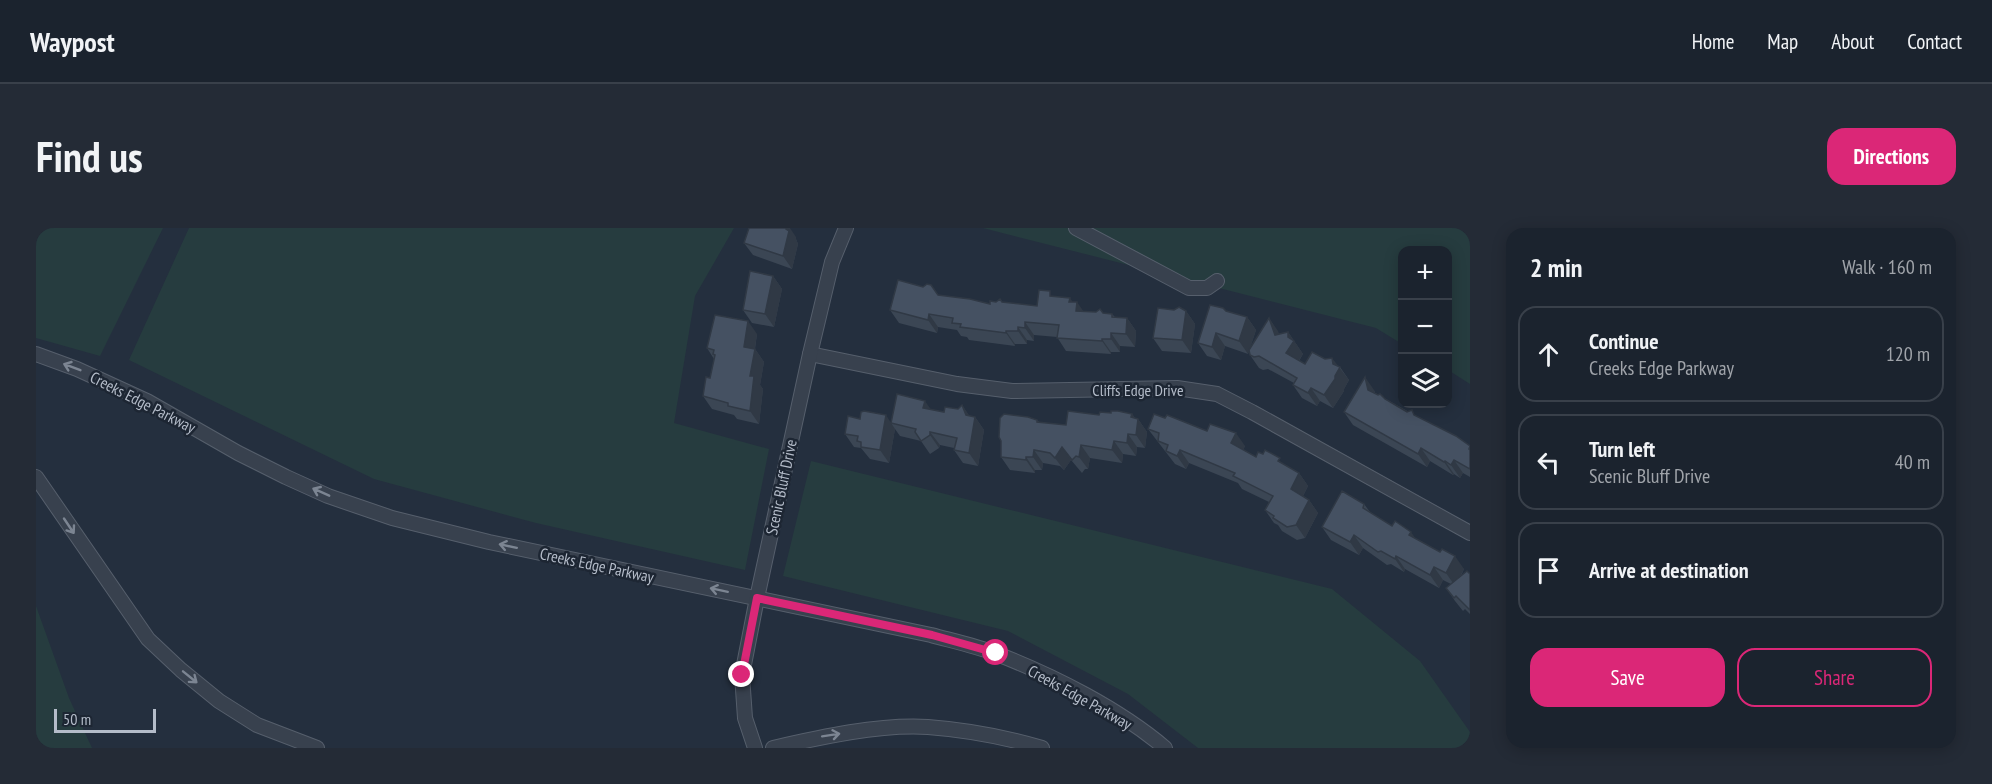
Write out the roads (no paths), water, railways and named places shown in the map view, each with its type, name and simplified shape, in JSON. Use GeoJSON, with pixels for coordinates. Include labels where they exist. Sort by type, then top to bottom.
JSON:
{"type":"FeatureCollection","features":[{"type":"Feature","properties":{"kind":"street","name":"Scenic Bluff Drive"},"geometry":{"type":"LineString","coordinates":[[755,748],[745,718],[742,675],[810,354],[832,262],[846,228]]}},
{"type":"Feature","properties":{"kind":"street"},"geometry":{"type":"LineString","coordinates":[[1076,228],[1189,288],[1207,288],[1217,281]]}},
{"type":"Feature","properties":{"kind":"street","name":"Creeks Edge Parkway"},"geometry":{"type":"LineString","coordinates":[[36,354],[77,369],[147,401],[238,453],[286,477],[328,496],[392,519],[489,542],[932,635],[996,653],[1044,674],[1108,708],[1165,748]]}},
{"type":"Feature","properties":{"kind":"street","name":"Cliffs Edge Drive"},"geometry":{"type":"LineString","coordinates":[[810,354],[957,384],[1012,391],[1177,388],[1217,394],[1470,533]]}},
{"type":"Feature","properties":{"kind":"street"},"geometry":{"type":"LineString","coordinates":[[36,477],[148,639],[219,701],[258,725],[317,748]]}},
{"type":"Feature","properties":{"kind":"street"},"geometry":{"type":"LineString","coordinates":[[773,748],[826,736],[926,727],[997,737],[1042,748]]}}]}
